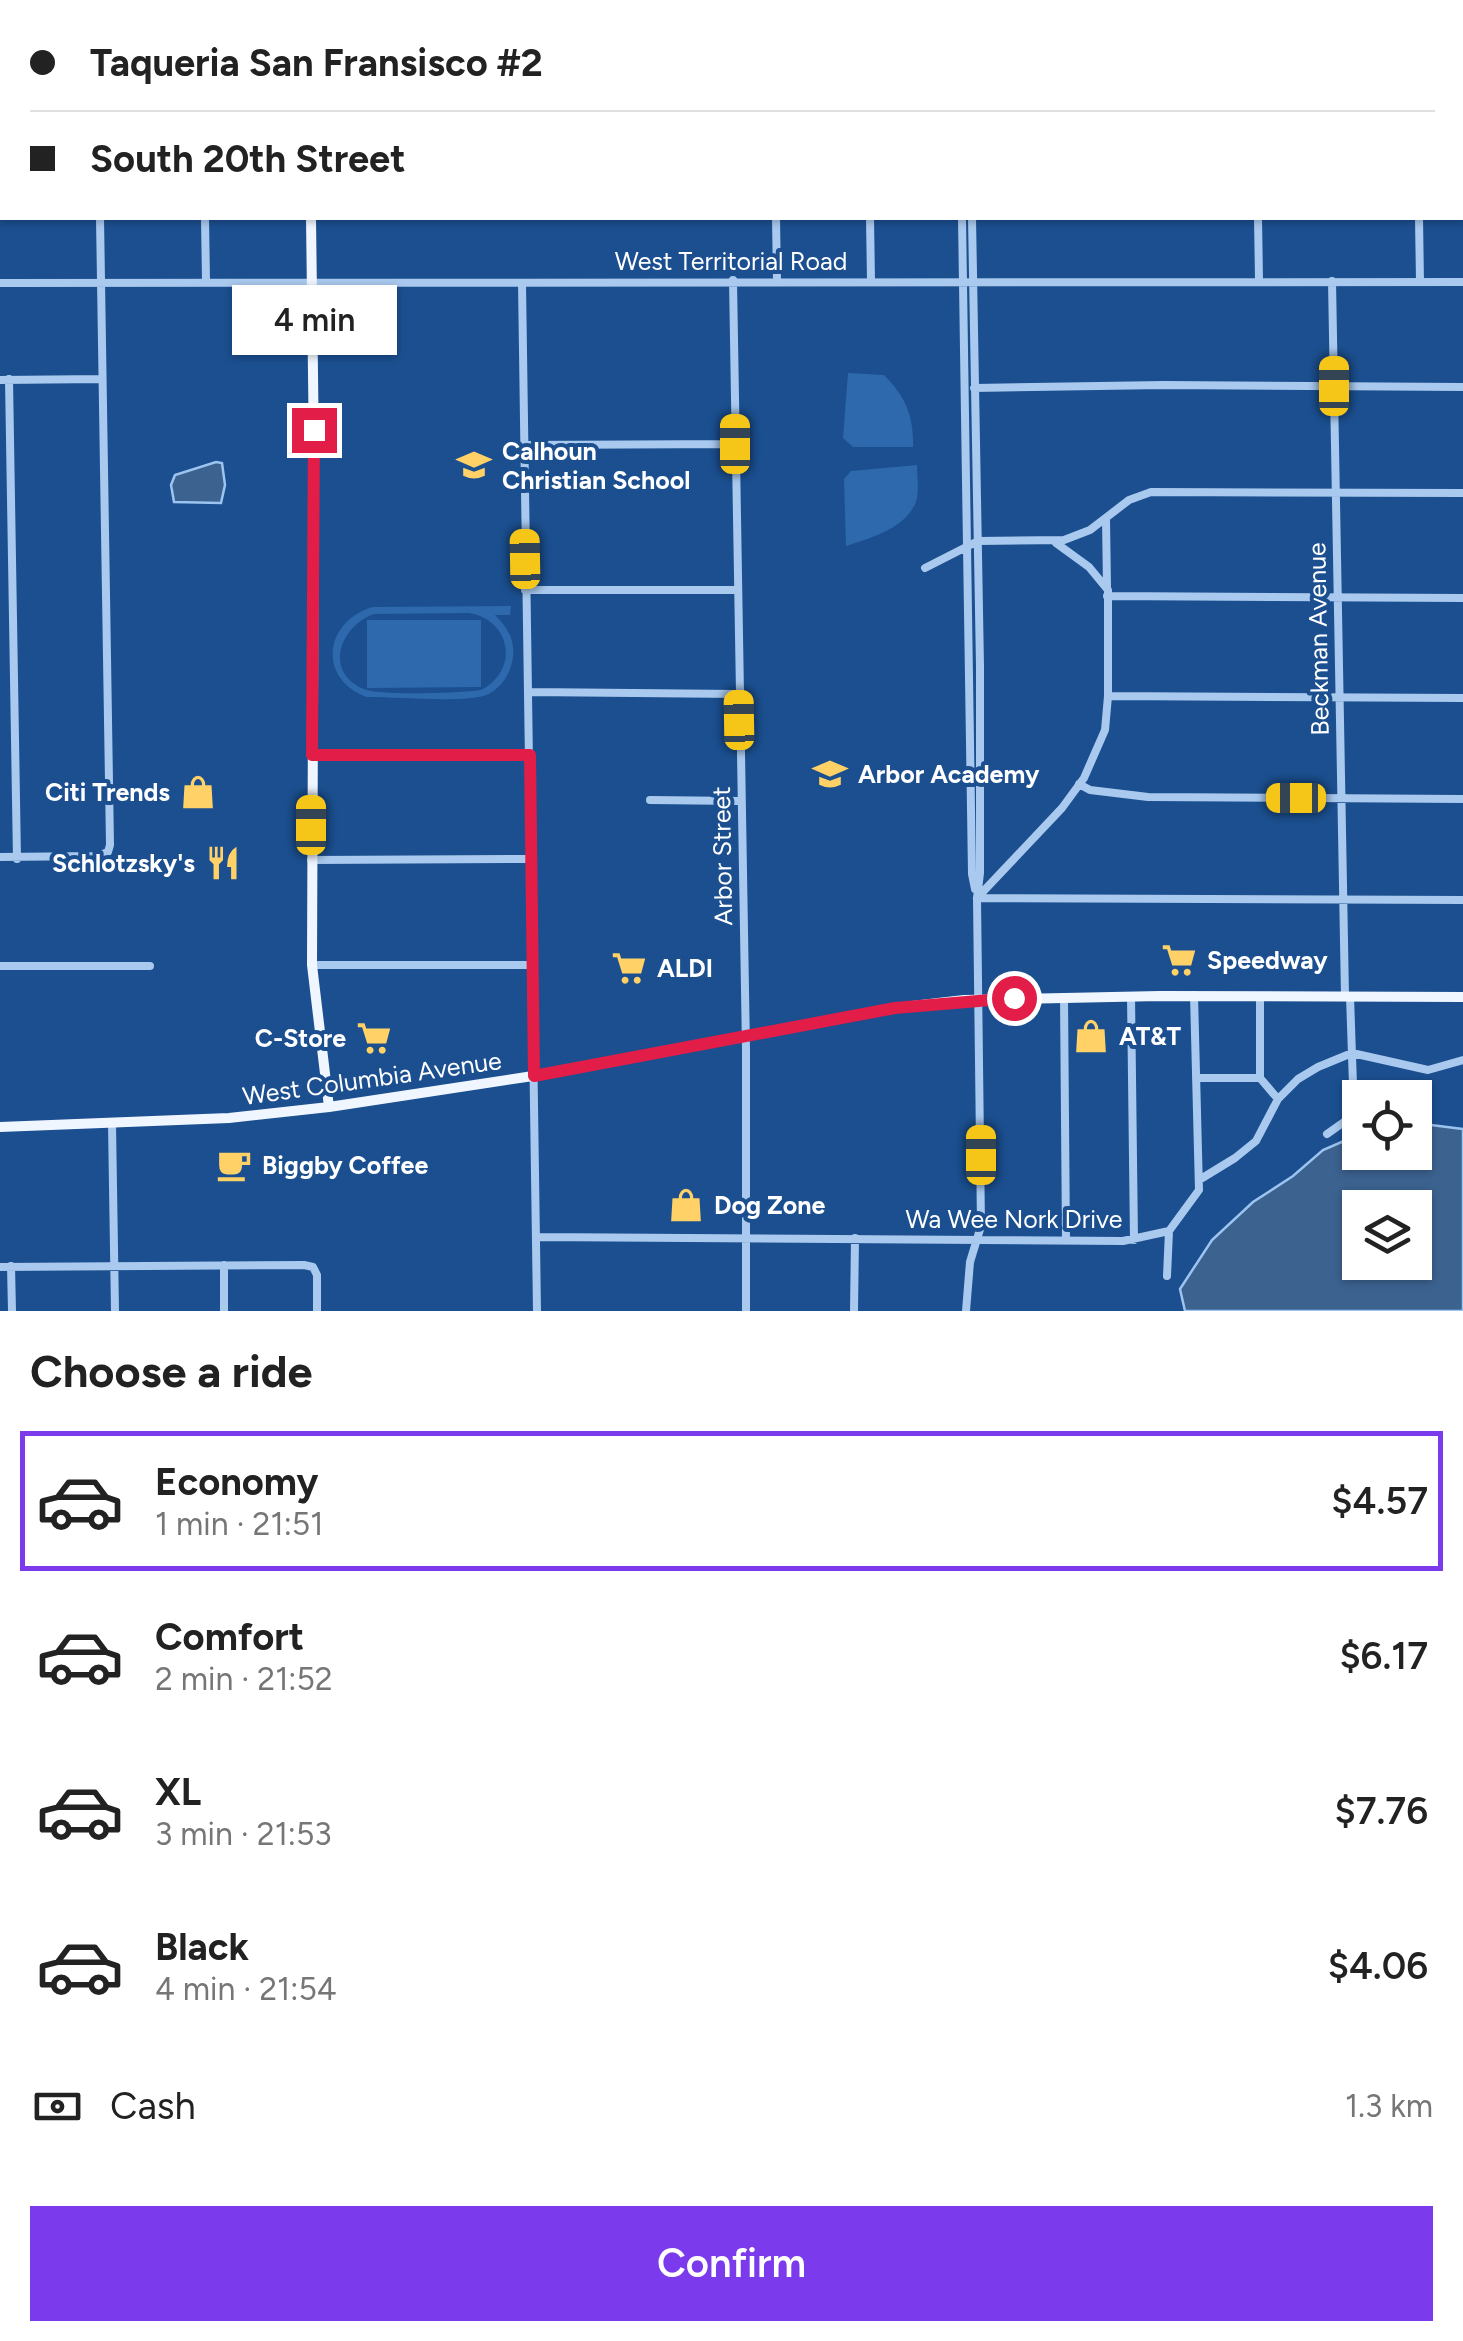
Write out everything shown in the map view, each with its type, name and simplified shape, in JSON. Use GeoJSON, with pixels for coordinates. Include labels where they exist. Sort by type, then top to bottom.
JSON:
{"type":"FeatureCollection","features":[{"type":"Feature","properties":{"kind":"main road"},"geometry":{"type":"LineString","coordinates":[[310,220],[312,965],[329,1107]]}},
{"type":"Feature","properties":{"kind":"main road","name":"West Columbia Avenue"},"geometry":{"type":"LineString","coordinates":[[0,1127],[229,1118],[329,1107],[534,1076],[895,1008],[980,999],[1463,996]]}},
{"type":"Feature","properties":{"kind":"street"},"geometry":{"type":"LineString","coordinates":[[0,857],[97,856],[108,852],[110,846],[100,220]]}},
{"type":"Feature","properties":{"kind":"street"},"geometry":{"type":"LineString","coordinates":[[205,220],[206,282]]}},
{"type":"Feature","properties":{"kind":"street"},"geometry":{"type":"LineString","coordinates":[[776,220],[777,280]]}},
{"type":"Feature","properties":{"kind":"street"},"geometry":{"type":"LineString","coordinates":[[870,220],[871,280]]}},
{"type":"Feature","properties":{"kind":"street"},"geometry":{"type":"LineString","coordinates":[[962,220],[973,543],[972,874],[980,999],[981,1226],[970,1262],[966,1311]]}},
{"type":"Feature","properties":{"kind":"street"},"geometry":{"type":"LineString","coordinates":[[969,388],[972,220]]}},
{"type":"Feature","properties":{"kind":"street"},"geometry":{"type":"LineString","coordinates":[[1258,220],[1259,280]]}},
{"type":"Feature","properties":{"kind":"street"},"geometry":{"type":"LineString","coordinates":[[1419,220],[1420,282]]}},
{"type":"Feature","properties":{"kind":"street","name":"Arbor Street"},"geometry":{"type":"LineString","coordinates":[[733,280],[746,1311]]}},
{"type":"Feature","properties":{"kind":"street","name":"Beckman Avenue"},"geometry":{"type":"LineString","coordinates":[[1328,1134],[1354,1116],[1343,899],[1332,281]]}},
{"type":"Feature","properties":{"kind":"street","name":"West Territorial Road"},"geometry":{"type":"LineString","coordinates":[[0,283],[1463,282]]}},
{"type":"Feature","properties":{"kind":"street"},"geometry":{"type":"LineString","coordinates":[[522,283],[537,1311]]}},
{"type":"Feature","properties":{"kind":"street"},"geometry":{"type":"LineString","coordinates":[[17,859],[4,380],[102,379]]}},
{"type":"Feature","properties":{"kind":"street"},"geometry":{"type":"LineString","coordinates":[[969,388],[1463,387]]}},
{"type":"Feature","properties":{"kind":"street"},"geometry":{"type":"LineString","coordinates":[[522,444],[735,444]]}},
{"type":"Feature","properties":{"kind":"street"},"geometry":{"type":"LineString","coordinates":[[925,568],[973,543],[1056,543],[1090,530],[1130,500],[1151,492],[1463,493]]}},
{"type":"Feature","properties":{"kind":"street"},"geometry":{"type":"LineString","coordinates":[[976,898],[1062,808],[1096,756],[1105,730],[1106,518]]}},
{"type":"Feature","properties":{"kind":"street"},"geometry":{"type":"LineString","coordinates":[[1056,543],[1089,567],[1108,593]]}},
{"type":"Feature","properties":{"kind":"street"},"geometry":{"type":"LineString","coordinates":[[526,590],[737,590]]}},
{"type":"Feature","properties":{"kind":"street"},"geometry":{"type":"LineString","coordinates":[[1108,593],[1463,598]]}},
{"type":"Feature","properties":{"kind":"street"},"geometry":{"type":"LineString","coordinates":[[529,692],[738,694]]}},
{"type":"Feature","properties":{"kind":"street"},"geometry":{"type":"LineString","coordinates":[[1108,696],[1463,698]]}},
{"type":"Feature","properties":{"kind":"street"},"geometry":{"type":"LineString","coordinates":[[0,713],[14,714]]}},
{"type":"Feature","properties":{"kind":"street"},"geometry":{"type":"LineString","coordinates":[[312,755],[530,755]]}},
{"type":"Feature","properties":{"kind":"street"},"geometry":{"type":"LineString","coordinates":[[1079,784],[1090,790],[1148,797],[1463,799]]}},
{"type":"Feature","properties":{"kind":"street"},"geometry":{"type":"LineString","coordinates":[[650,800],[740,801]]}},
{"type":"Feature","properties":{"kind":"street"},"geometry":{"type":"LineString","coordinates":[[311,860],[530,859]]}},
{"type":"Feature","properties":{"kind":"street"},"geometry":{"type":"LineString","coordinates":[[976,898],[1463,900]]}},
{"type":"Feature","properties":{"kind":"street"},"geometry":{"type":"LineString","coordinates":[[312,965],[532,965]]}},
{"type":"Feature","properties":{"kind":"street"},"geometry":{"type":"LineString","coordinates":[[0,966],[150,966]]}},
{"type":"Feature","properties":{"kind":"street"},"geometry":{"type":"LineString","coordinates":[[1130,996],[1134,1240]]}},
{"type":"Feature","properties":{"kind":"street"},"geometry":{"type":"LineString","coordinates":[[1167,1276],[1169,1231],[1197,1197],[1199,1180],[1194,996]]}},
{"type":"Feature","properties":{"kind":"street"},"geometry":{"type":"LineString","coordinates":[[1260,996],[1260,1078],[1278,1099]]}},
{"type":"Feature","properties":{"kind":"street"},"geometry":{"type":"LineString","coordinates":[[1064,997],[1066,1240]]}},
{"type":"Feature","properties":{"kind":"street"},"geometry":{"type":"LineString","coordinates":[[1199,1180],[1236,1158],[1256,1140],[1278,1099],[1298,1079],[1352,1053],[1428,1070],[1463,1060]]}},
{"type":"Feature","properties":{"kind":"street"},"geometry":{"type":"LineString","coordinates":[[1196,1078],[1260,1078]]}},
{"type":"Feature","properties":{"kind":"street"},"geometry":{"type":"LineString","coordinates":[[112,1124],[115,1311]]}},
{"type":"Feature","properties":{"kind":"street","name":"Wa Wee Nork Drive"},"geometry":{"type":"LineString","coordinates":[[536,1236],[1134,1240],[1169,1231]]}},
{"type":"Feature","properties":{"kind":"street"},"geometry":{"type":"LineString","coordinates":[[854,1238],[854,1311]]}},
{"type":"Feature","properties":{"kind":"street"},"geometry":{"type":"LineString","coordinates":[[224,1264],[224,1311]]}},
{"type":"Feature","properties":{"kind":"street"},"geometry":{"type":"LineString","coordinates":[[0,1266],[313,1267],[317,1274],[317,1311]]}},
{"type":"Feature","properties":{"kind":"street"},"geometry":{"type":"LineString","coordinates":[[12,1266],[12,1311]]}},
{"type":"Feature","properties":{"kind":"shaded area"},"geometry":{"type":"Polygon","coordinates":[[[848,373],[884,375],[892,383],[907,408],[913,447],[853,447],[843,438],[848,373]]]}},
{"type":"Feature","properties":{"kind":"shaded area"},"geometry":{"type":"Polygon","coordinates":[[[222,463],[225,485],[221,503],[174,502],[171,485],[175,475],[222,463]]]}},
{"type":"Feature","properties":{"kind":"shaded area"},"geometry":{"type":"Polygon","coordinates":[[[917,465],[917,498],[906,517],[888,530],[846,546],[844,479],[851,471],[917,465]]]}},
{"type":"Feature","properties":{"kind":"shaded area"},"geometry":{"type":"Polygon","coordinates":[[[511,606],[510,615],[495,615],[511,639],[510,670],[498,688],[479,697],[367,697],[351,689],[340,677],[333,651],[344,624],[373,607],[511,606]],[[469,613],[374,614],[352,628],[345,639],[340,661],[343,672],[364,689],[386,693],[481,690],[501,671],[505,659],[502,635],[483,617],[469,613]]]}},
{"type":"Feature","properties":{"kind":"shaded area"},"geometry":{"type":"Polygon","coordinates":[[[367,620],[481,620],[481,687],[367,688],[367,620]]]}},
{"type":"Feature","properties":{"kind":"shaded area"},"geometry":{"type":"Polygon","coordinates":[[[1432,1125],[1463,1129],[1463,1311],[1185,1311],[1180,1289],[1212,1240],[1253,1202],[1323,1150],[1342,1142],[1342,1170],[1432,1170],[1432,1125]]]}},
{"type":"Feature","properties":{"kind":"place","name":"Calhoun Christian School"},"geometry":{"type":"Point","coordinates":[474,465]}},
{"type":"Feature","properties":{"kind":"place","name":"Arbor Academy"},"geometry":{"type":"Point","coordinates":[830,774]}},
{"type":"Feature","properties":{"kind":"place","name":"Citi Trends"},"geometry":{"type":"Point","coordinates":[198,792]}},
{"type":"Feature","properties":{"kind":"place","name":"Schlotzsky's"},"geometry":{"type":"Point","coordinates":[223,863]}},
{"type":"Feature","properties":{"kind":"place","name":"Speedway"},"geometry":{"type":"Point","coordinates":[1179,960]}},
{"type":"Feature","properties":{"kind":"place","name":"ALDI"},"geometry":{"type":"Point","coordinates":[629,968]}},
{"type":"Feature","properties":{"kind":"place","name":"AT&T"},"geometry":{"type":"Point","coordinates":[1091,1036]}},
{"type":"Feature","properties":{"kind":"place","name":"C-Store"},"geometry":{"type":"Point","coordinates":[374,1038]}},
{"type":"Feature","properties":{"kind":"place","name":"Biggby Coffee"},"geometry":{"type":"Point","coordinates":[234,1165]}},
{"type":"Feature","properties":{"kind":"place","name":"Dog Zone"},"geometry":{"type":"Point","coordinates":[686,1205]}},
{"type":"Feature","properties":{"kind":"route"},"geometry":{"type":"LineString","coordinates":[[314,430],[312,755],[530,755],[534,1076],[895,1008],[1014,998]]}}]}
